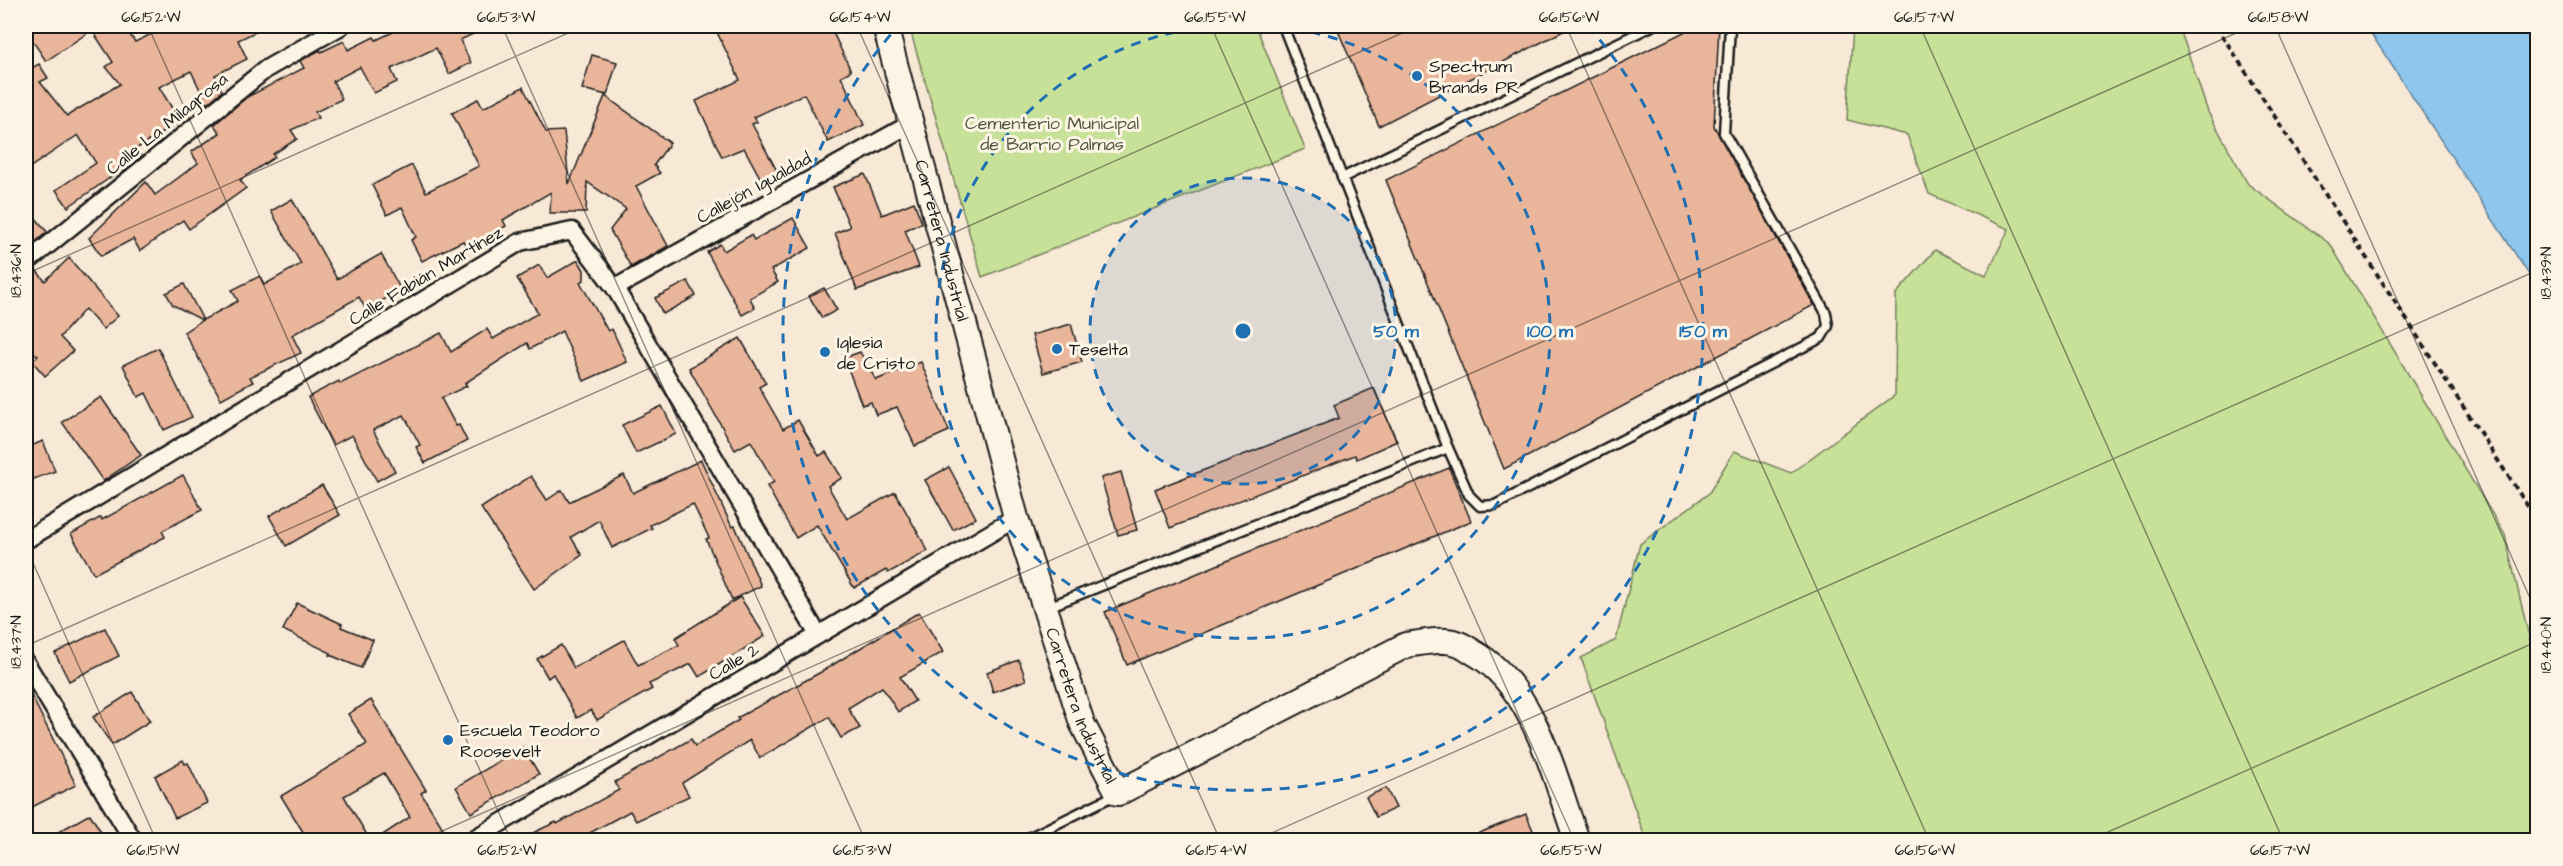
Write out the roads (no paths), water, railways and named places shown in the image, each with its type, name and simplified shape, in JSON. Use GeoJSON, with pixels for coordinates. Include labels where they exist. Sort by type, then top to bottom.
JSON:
{"type":"FeatureCollection","features":[{"type":"Feature","properties":{"kind":"street","name":"Calle La Milagrosa"},"geometry":{"type":"LineString","coordinates":[[26,263],[266,69],[341,26]]}},
{"type":"Feature","properties":{"kind":"street","name":"Carretera Industrial"},"geometry":{"type":"LineString","coordinates":[[885,26],[1016,518],[1082,723],[1118,793],[1406,645],[1431,641],[1456,643],[1488,660],[1513,687],[1535,726],[1577,840]]}},
{"type":"Feature","properties":{"kind":"street","name":"Callejón Igualdad"},"geometry":{"type":"LineString","coordinates":[[615,288],[912,123]]}},
{"type":"Feature","properties":{"kind":"street","name":"Calle Fabián Martínez"},"geometry":{"type":"LineString","coordinates":[[26,540],[520,242],[572,231],[615,288],[818,635]]}},
{"type":"Feature","properties":{"kind":"street","name":"Calle 2"},"geometry":{"type":"LineString","coordinates":[[472,840],[1016,518]]}},
{"type":"Feature","properties":{"kind":"street"},"geometry":{"type":"LineString","coordinates":[[26,663],[133,840]]}},
{"type":"Feature","properties":{"kind":"lane"},"geometry":{"type":"LineString","coordinates":[[1282,26],[1448,448],[1469,495],[1480,506],[1495,505],[1821,338],[1828,326],[1826,313],[1724,133],[1730,26]]}},
{"type":"Feature","properties":{"kind":"lane"},"geometry":{"type":"LineString","coordinates":[[1342,178],[1652,26]]}},
{"type":"Feature","properties":{"kind":"lane"},"geometry":{"type":"LineString","coordinates":[[1045,609],[1448,448]]}},
{"type":"Feature","properties":{"kind":"lane"},"geometry":{"type":"LineString","coordinates":[[1024,840],[1118,793]]}},
{"type":"Feature","properties":{"kind":"water"},"geometry":{"type":"Polygon","coordinates":[[[2366,26],[2537,26],[2537,287],[2366,26]]]}},
{"type":"Feature","properties":{"kind":"place","name":"Spectrum Brands PR"},"geometry":{"type":"Point","coordinates":[1417,76]}},
{"type":"Feature","properties":{"kind":"place","name":"Teselta"},"geometry":{"type":"Point","coordinates":[1057,349]}},
{"type":"Feature","properties":{"kind":"place","name":"Iglesia de Cristo"},"geometry":{"type":"Point","coordinates":[825,352]}},
{"type":"Feature","properties":{"kind":"place","name":"Escuela Teodoro Roosevelt"},"geometry":{"type":"Point","coordinates":[448,740]}},
{"type":"Feature","properties":{"kind":"park label","name":"Cementerio Municipal de Barrio Palmas"},"geometry":{"type":"Point","coordinates":[1052,133]}}]}
